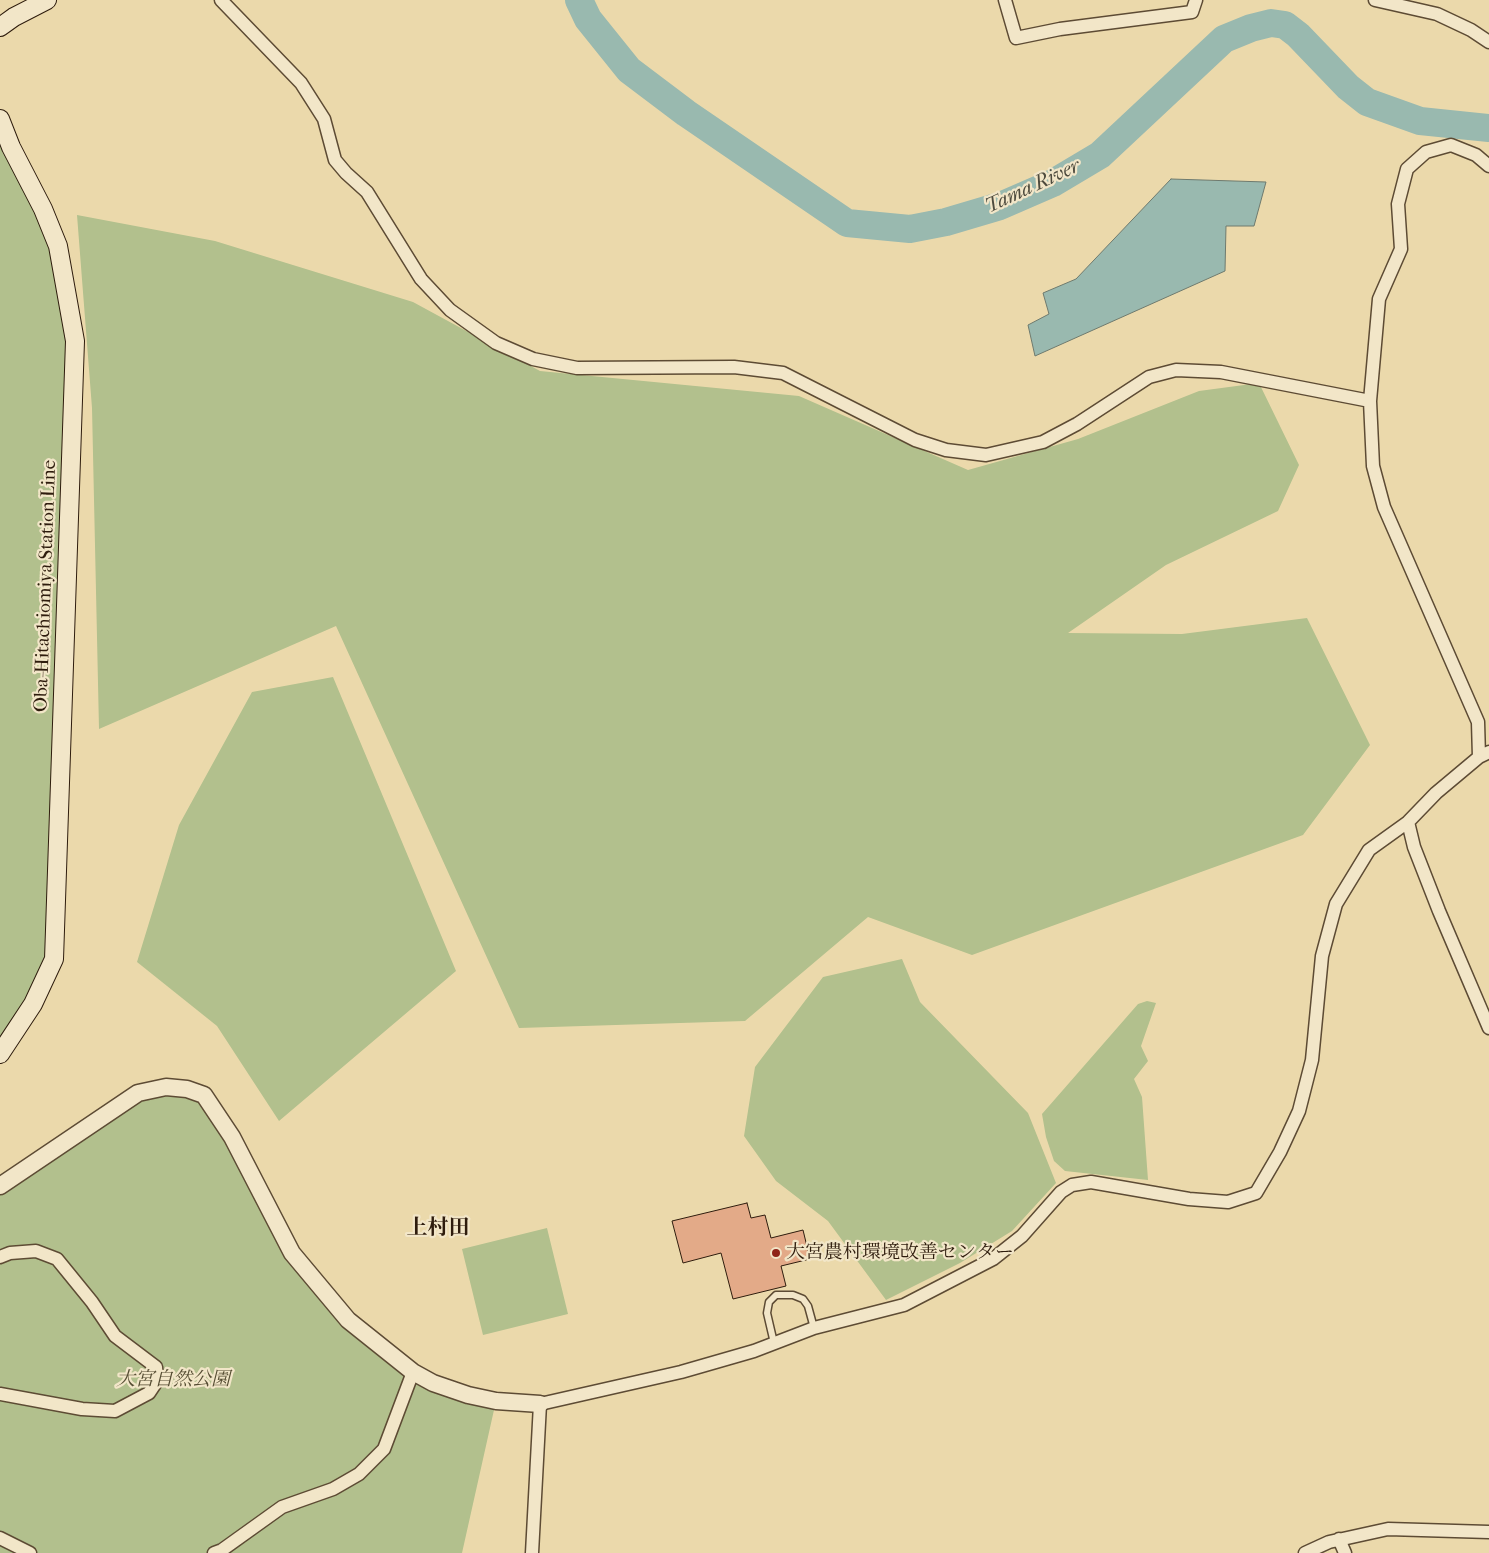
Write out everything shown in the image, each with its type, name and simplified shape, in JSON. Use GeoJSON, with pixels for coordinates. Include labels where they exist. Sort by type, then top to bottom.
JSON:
{"type":"FeatureCollection","features":[{"type":"Feature","properties":{"kind":"main road"},"geometry":{"type":"LineString","coordinates":[[0,27],[14,17],[47,0]]}},
{"type":"Feature","properties":{"kind":"main road","name":"Oba-Hitachiomiya Station Line"},"geometry":{"type":"LineString","coordinates":[[0,119],[11,147],[43,209],[58,246],[75,341],[54,959],[33,1004],[0,1054]]}},
{"type":"Feature","properties":{"kind":"street"},"geometry":{"type":"LineString","coordinates":[[221,0],[301,83],[324,119],[335,160],[367,192],[421,279],[450,310],[496,343],[533,359],[577,368],[734,366],[783,373],[915,440],[946,450],[986,454],[1043,442],[1077,424],[1149,377],[1176,370],[1221,372],[1370,401]]}},
{"type":"Feature","properties":{"kind":"street"},"geometry":{"type":"LineString","coordinates":[[1005,0],[1016,38],[1060,29],[1192,12],[1196,0]]}},
{"type":"Feature","properties":{"kind":"street"},"geometry":{"type":"LineString","coordinates":[[1375,0],[1437,14],[1471,30],[1489,42]]}},
{"type":"Feature","properties":{"kind":"street"},"geometry":{"type":"LineString","coordinates":[[0,1186],[138,1093],[166,1087],[187,1089],[204,1096],[232,1137],[292,1253],[348,1320],[413,1372],[433,1383],[468,1395],[496,1401],[540,1404],[681,1372],[774,1343],[814,1328],[904,1305],[994,1259],[1022,1236],[1061,1192],[1072,1185],[1091,1182],[1189,1199],[1228,1202],[1256,1193],[1280,1152],[1299,1111],[1312,1060],[1322,956],[1336,904],[1369,850],[1408,822],[1436,793],[1484,754],[1478,722],[1384,507],[1373,466],[1370,401],[1379,299],[1401,249],[1398,204],[1407,169],[1426,152],[1451,145],[1476,155],[1489,166]]}},
{"type":"Feature","properties":{"kind":"street"},"geometry":{"type":"LineString","coordinates":[[1408,822],[1414,847],[1439,911],[1489,1028]]}},
{"type":"Feature","properties":{"kind":"street"},"geometry":{"type":"LineString","coordinates":[[0,1257],[10,1253],[36,1251],[57,1259],[92,1302],[115,1336],[156,1367],[157,1381],[149,1393],[115,1411],[82,1409],[0,1394]]}},
{"type":"Feature","properties":{"kind":"street"},"geometry":{"type":"LineString","coordinates":[[214,1553],[222,1550],[282,1507],[333,1488],[359,1474],[384,1449],[413,1372]]}},
{"type":"Feature","properties":{"kind":"street"},"geometry":{"type":"LineString","coordinates":[[532,1553],[540,1404]]}},
{"type":"Feature","properties":{"kind":"street"},"geometry":{"type":"LineString","coordinates":[[1305,1553],[1338,1539],[1388,1529],[1489,1532]]}},
{"type":"Feature","properties":{"kind":"street"},"geometry":{"type":"LineString","coordinates":[[0,1538],[30,1553]]}},
{"type":"Feature","properties":{"kind":"street"},"geometry":{"type":"LineString","coordinates":[[1338,1539],[1345,1553]]}},
{"type":"Feature","properties":{"kind":"lane"},"geometry":{"type":"LineString","coordinates":[[774,1343],[767,1313],[769,1302],[776,1295],[793,1295],[803,1299],[808,1306],[814,1328]]}},
{"type":"Feature","properties":{"kind":"green space"},"geometry":{"type":"Polygon","coordinates":[[[0,119],[43,209],[71,313],[54,959],[0,1054],[0,119]]]}},
{"type":"Feature","properties":{"kind":"green space"},"geometry":{"type":"Polygon","coordinates":[[[77,215],[215,241],[413,302],[540,371],[799,396],[968,470],[1078,439],[1199,391],[1259,383],[1299,465],[1278,511],[1166,565],[1068,633],[1182,634],[1307,618],[1370,745],[1303,835],[972,955],[868,917],[745,1021],[519,1028],[336,626],[99,729],[92,408],[77,215]]]}},
{"type":"Feature","properties":{"kind":"green space"},"geometry":{"type":"Polygon","coordinates":[[[333,677],[456,971],[279,1121],[217,1026],[137,962],[179,825],[252,692],[333,677]]]}},
{"type":"Feature","properties":{"kind":"green space"},"geometry":{"type":"Polygon","coordinates":[[[902,959],[920,1002],[1028,1113],[1056,1183],[1012,1231],[960,1263],[886,1300],[828,1221],[776,1181],[744,1136],[755,1067],[823,977],[902,959]]]}},
{"type":"Feature","properties":{"kind":"green space"},"geometry":{"type":"Polygon","coordinates":[[[1147,1001],[1156,1003],[1141,1046],[1148,1061],[1134,1079],[1142,1097],[1148,1180],[1065,1171],[1054,1161],[1046,1137],[1042,1114],[1138,1004],[1147,1001]]]}},
{"type":"Feature","properties":{"kind":"green space","name":"大宮自然公園"},"geometry":{"type":"Polygon","coordinates":[[[138,1093],[204,1095],[292,1253],[348,1320],[413,1372],[496,1401],[462,1553],[0,1553],[0,1186],[138,1093]]]}},
{"type":"Feature","properties":{"kind":"green space"},"geometry":{"type":"Polygon","coordinates":[[[547,1228],[568,1314],[483,1335],[462,1249],[547,1228]]]}},
{"type":"Feature","properties":{"kind":"water"},"geometry":{"type":"Polygon","coordinates":[[[1171,179],[1266,182],[1254,226],[1226,226],[1225,271],[1035,356],[1028,325],[1049,314],[1043,293],[1076,279],[1171,179]]]}},
{"type":"Feature","properties":{"kind":"building","name":"大宮農村環境改善センター"},"geometry":{"type":"Polygon","coordinates":[[[747,1203],[751,1218],[765,1215],[771,1238],[803,1230],[810,1259],[781,1266],[786,1286],[733,1299],[721,1253],[683,1263],[672,1221],[747,1203]]]}},
{"type":"Feature","properties":{"kind":"waterway","name":"Tama River"},"geometry":{"type":"LineString","coordinates":[[579,0],[588,19],[629,70],[686,113],[847,223],[910,229],[946,222],[1000,206],[1053,183],[1100,155],[1224,39],[1251,28],[1271,23],[1285,25],[1298,35],[1348,87],[1367,102],[1420,121],[1489,128]]}},
{"type":"Feature","properties":{"kind":"place","name":"大宮農村環境改善センター"},"geometry":{"type":"Point","coordinates":[776,1253]}},
{"type":"Feature","properties":{"kind":"district","name":"上村田"},"geometry":{"type":"Point","coordinates":[438,1229]}}]}
